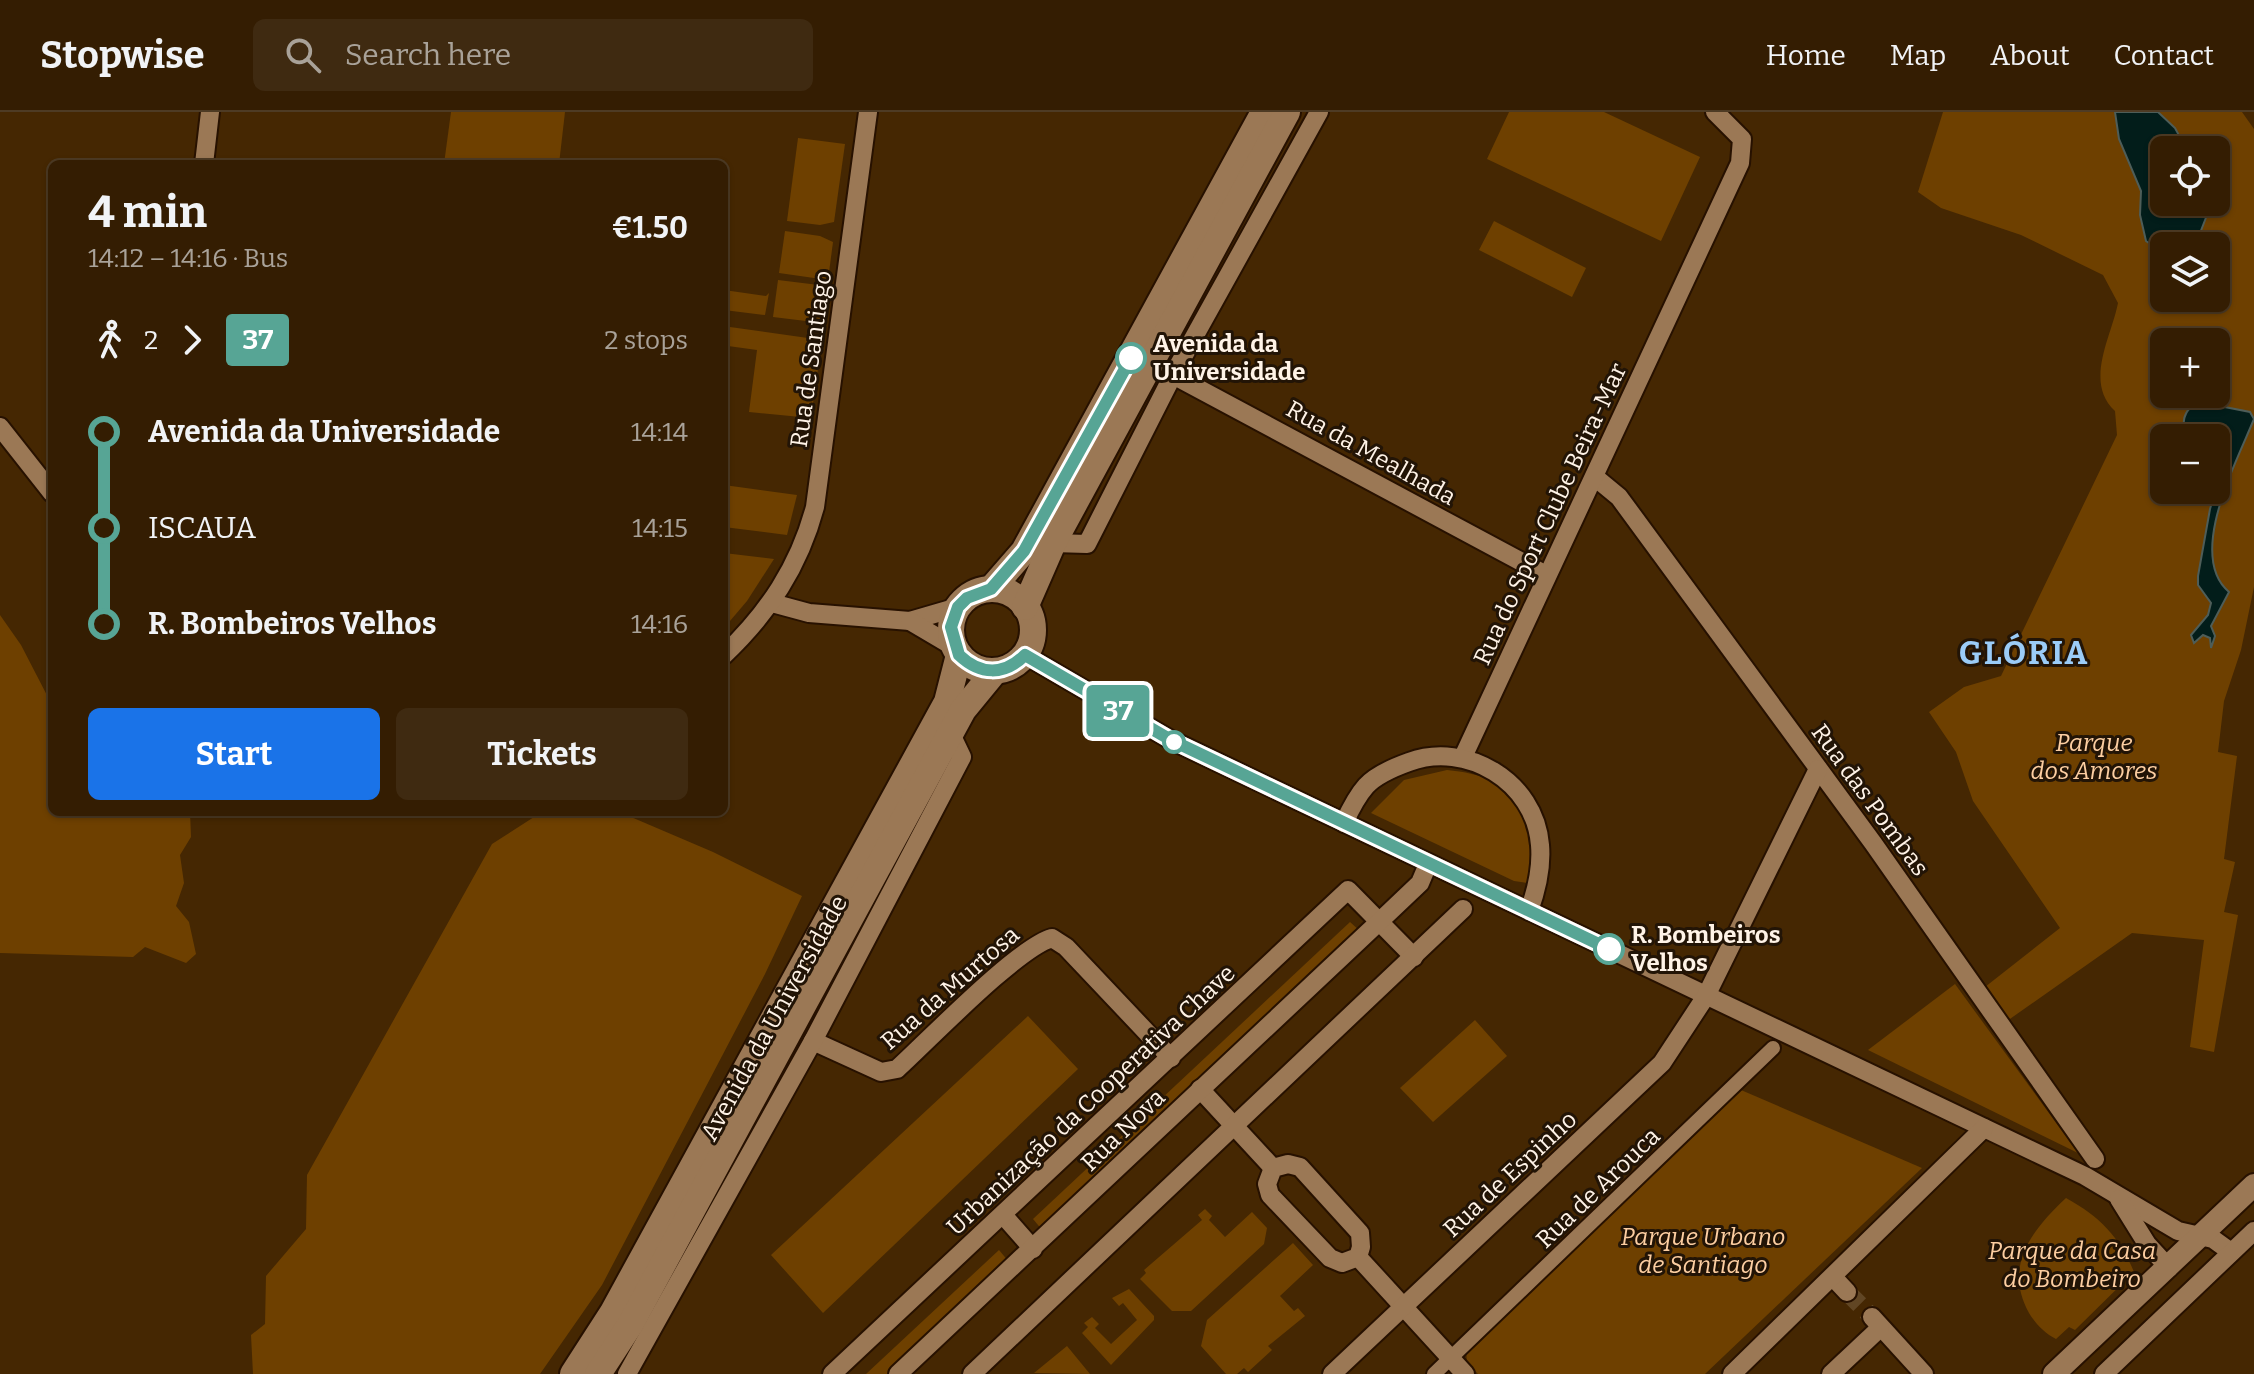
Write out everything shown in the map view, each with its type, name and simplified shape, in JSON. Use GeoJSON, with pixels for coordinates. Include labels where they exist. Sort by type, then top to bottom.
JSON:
{"type":"FeatureCollection","features":[{"type":"Feature","properties":{"kind":"main road"},"geometry":{"type":"LineString","coordinates":[[991,589],[1016,597],[1025,607],[1033,631],[1025,655],[1006,669],[995,671],[981,670],[956,651],[951,627],[958,607],[967,598],[991,589],[1024,551],[1264,112]]}},
{"type":"Feature","properties":{"kind":"main road"},"geometry":{"type":"LineString","coordinates":[[1025,607],[1053,543],[1287,112]]}},
{"type":"Feature","properties":{"kind":"main road","name":"Avenida da Universidade"},"geometry":{"type":"LineString","coordinates":[[573,1374],[613,1312],[947,702],[956,651]]}},
{"type":"Feature","properties":{"kind":"main road","name":"Avenida da Universidade"},"geometry":{"type":"LineString","coordinates":[[598,1374],[630,1325],[963,710],[995,671]]}},
{"type":"Feature","properties":{"kind":"street"},"geometry":{"type":"LineString","coordinates":[[204,160],[210,112]]}},
{"type":"Feature","properties":{"kind":"street","name":"Rua de Santiago"},"geometry":{"type":"LineString","coordinates":[[728,651],[772,603],[807,535],[815,507],[868,112]]}},
{"type":"Feature","properties":{"kind":"street"},"geometry":{"type":"LineString","coordinates":[[1053,543],[1087,544],[1173,375],[1319,112]]}},
{"type":"Feature","properties":{"kind":"street","name":"Rua do Sport Clube Beira-Mar"},"geometry":{"type":"LineString","coordinates":[[1463,757],[1546,575],[1687,294],[1740,163],[1742,139],[1715,112]]}},
{"type":"Feature","properties":{"kind":"street","name":"Rua da Mealhada"},"geometry":{"type":"LineString","coordinates":[[1173,375],[1546,575]]}},
{"type":"Feature","properties":{"kind":"street"},"geometry":{"type":"LineString","coordinates":[[0,427],[48,488]]}},
{"type":"Feature","properties":{"kind":"street","name":"Rua das Pombas"},"geometry":{"type":"LineString","coordinates":[[1596,478],[1619,497],[1818,769],[2095,1159]]}},
{"type":"Feature","properties":{"kind":"street"},"geometry":{"type":"LineString","coordinates":[[772,603],[809,613],[910,621],[958,607]]}},
{"type":"Feature","properties":{"kind":"street"},"geometry":{"type":"LineString","coordinates":[[910,621],[956,651]]}},
{"type":"Feature","properties":{"kind":"street"},"geometry":{"type":"LineString","coordinates":[[1025,655],[1171,740],[2085,1176],[2178,1231],[2203,1235],[2221,1243],[2231,1252]]}},
{"type":"Feature","properties":{"kind":"street","name":"Avenida da Universidade"},"geometry":{"type":"LineString","coordinates":[[627,1374],[813,1041],[962,757],[951,734]]}},
{"type":"Feature","properties":{"kind":"street"},"geometry":{"type":"LineString","coordinates":[[1344,823],[1368,785],[1399,765],[1439,755],[1463,757],[1483,764],[1513,788],[1535,821],[1540,867],[1529,911]]}},
{"type":"Feature","properties":{"kind":"street","name":"Rua de Espinho"},"geometry":{"type":"LineString","coordinates":[[1332,1374],[1662,1063],[1706,996],[1818,769]]}},
{"type":"Feature","properties":{"kind":"street","name":"Rua Nova"},"geometry":{"type":"LineString","coordinates":[[898,1374],[1420,883],[1428,864]]}},
{"type":"Feature","properties":{"kind":"street","name":"Urbanização da Cooperativa Chave"},"geometry":{"type":"LineString","coordinates":[[832,1374],[1004,1216],[1348,890],[1380,921]]}},
{"type":"Feature","properties":{"kind":"street"},"geometry":{"type":"LineString","coordinates":[[972,1374],[1463,909]]}},
{"type":"Feature","properties":{"kind":"street"},"geometry":{"type":"LineString","coordinates":[[1380,921],[1414,957]]}},
{"type":"Feature","properties":{"kind":"street","name":"Rua da Murtosa"},"geometry":{"type":"LineString","coordinates":[[813,1041],[881,1072],[897,1069],[1039,942],[1052,938],[1066,947],[1171,1058]]}},
{"type":"Feature","properties":{"kind":"street","name":"Rua de Arouca"},"geometry":{"type":"LineString","coordinates":[[1434,1374],[1773,1048]]}},
{"type":"Feature","properties":{"kind":"street"},"geometry":{"type":"LineString","coordinates":[[1200,1089],[1273,1168]]}},
{"type":"Feature","properties":{"kind":"street"},"geometry":{"type":"LineString","coordinates":[[1732,1374],[1984,1128]]}},
{"type":"Feature","properties":{"kind":"street"},"geometry":{"type":"LineString","coordinates":[[1273,1168],[1288,1164],[1300,1167],[1360,1233],[1358,1257]]}},
{"type":"Feature","properties":{"kind":"street"},"geometry":{"type":"LineString","coordinates":[[1273,1168],[1267,1184],[1270,1195],[1330,1258],[1342,1263],[1358,1257]]}},
{"type":"Feature","properties":{"kind":"street"},"geometry":{"type":"LineString","coordinates":[[2056,1373],[2254,1185]]}},
{"type":"Feature","properties":{"kind":"street"},"geometry":{"type":"LineString","coordinates":[[2117,1196],[2147,1244],[2169,1268]]}},
{"type":"Feature","properties":{"kind":"street"},"geometry":{"type":"LineString","coordinates":[[1004,1216],[1033,1249]]}},
{"type":"Feature","properties":{"kind":"street"},"geometry":{"type":"LineString","coordinates":[[2104,1374],[2254,1231]]}},
{"type":"Feature","properties":{"kind":"street"},"geometry":{"type":"LineString","coordinates":[[1358,1257],[1465,1374]]}},
{"type":"Feature","properties":{"kind":"street"},"geometry":{"type":"LineString","coordinates":[[1833,1277],[1847,1292]]}},
{"type":"Feature","properties":{"kind":"street"},"geometry":{"type":"LineString","coordinates":[[1831,1374],[1876,1323],[1924,1374]]}},
{"type":"Feature","properties":{"kind":"green space"},"geometry":{"type":"Polygon","coordinates":[[[451,112],[565,112],[559,160],[445,160],[451,112]]]}},
{"type":"Feature","properties":{"kind":"green space"},"geometry":{"type":"Polygon","coordinates":[[[1509,112],[1604,112],[1700,157],[1661,241],[1487,159],[1509,112]]]}},
{"type":"Feature","properties":{"kind":"green space","name":"Parque dos Amores"},"geometry":{"type":"Polygon","coordinates":[[[1943,112],[2242,112],[2254,129],[2254,587],[2241,650],[2224,701],[2218,752],[2237,756],[2224,859],[2235,862],[2224,912],[2238,915],[2214,1052],[2190,1047],[2204,940],[2132,933],[2007,1021],[1985,987],[2060,928],[1973,801],[1956,752],[1929,712],[1964,687],[2001,676],[2117,435],[2115,411],[2101,387],[2100,373],[2118,303],[2103,275],[2021,235],[1941,208],[1918,192],[1943,112]]]}},
{"type":"Feature","properties":{"kind":"green space"},"geometry":{"type":"Polygon","coordinates":[[[798,138],[845,144],[834,222],[820,225],[787,221],[798,138]]]}},
{"type":"Feature","properties":{"kind":"green space"},"geometry":{"type":"Polygon","coordinates":[[[1494,221],[1586,268],[1572,297],[1479,250],[1494,221]]]}},
{"type":"Feature","properties":{"kind":"green space"},"geometry":{"type":"Polygon","coordinates":[[[785,231],[820,236],[833,242],[828,280],[779,273],[785,231]]]}},
{"type":"Feature","properties":{"kind":"green space"},"geometry":{"type":"Polygon","coordinates":[[[778,280],[827,286],[822,323],[773,317],[778,280]]]}},
{"type":"Feature","properties":{"kind":"green space"},"geometry":{"type":"Polygon","coordinates":[[[728,291],[766,296],[769,293],[765,315],[728,310],[728,291]]]}},
{"type":"Feature","properties":{"kind":"green space"},"geometry":{"type":"Polygon","coordinates":[[[730,327],[822,340],[811,418],[749,412],[757,350],[728,346],[730,327]]]}},
{"type":"Feature","properties":{"kind":"green space"},"geometry":{"type":"Polygon","coordinates":[[[728,486],[797,495],[787,535],[728,528],[728,486]]]}},
{"type":"Feature","properties":{"kind":"green space"},"geometry":{"type":"Polygon","coordinates":[[[728,553],[774,559],[747,601],[728,623],[728,553]]]}},
{"type":"Feature","properties":{"kind":"green space"},"geometry":{"type":"Polygon","coordinates":[[[0,615],[21,645],[48,697],[48,816],[190,816],[191,837],[180,855],[184,883],[176,906],[189,922],[196,954],[186,963],[145,947],[133,957],[0,953],[0,615]]]}},
{"type":"Feature","properties":{"kind":"green space"},"geometry":{"type":"Polygon","coordinates":[[[1447,770],[1490,780],[1514,803],[1522,815],[1531,842],[1531,870],[1527,883],[1514,881],[1371,813],[1404,780],[1447,770]]]}},
{"type":"Feature","properties":{"kind":"green space"},"geometry":{"type":"Polygon","coordinates":[[[629,816],[713,852],[802,896],[765,974],[602,1285],[540,1374],[253,1374],[251,1335],[265,1324],[266,1276],[306,1229],[307,1175],[492,844],[534,817],[629,816]]]}},
{"type":"Feature","properties":{"kind":"green space"},"geometry":{"type":"Polygon","coordinates":[[[1350,922],[1360,931],[1043,1231],[1033,1219],[1350,922]]]}},
{"type":"Feature","properties":{"kind":"green space"},"geometry":{"type":"Polygon","coordinates":[[[1955,984],[2078,1153],[1868,1050],[1955,984]]]}},
{"type":"Feature","properties":{"kind":"green space"},"geometry":{"type":"Polygon","coordinates":[[[1028,1016],[1078,1069],[823,1313],[771,1255],[1028,1016]]]}},
{"type":"Feature","properties":{"kind":"green space"},"geometry":{"type":"Polygon","coordinates":[[[1475,1020],[1507,1056],[1433,1122],[1400,1088],[1475,1020]]]}},
{"type":"Feature","properties":{"kind":"green space","name":"Parque Urbano de Santiago"},"geometry":{"type":"Polygon","coordinates":[[[1741,1090],[1922,1168],[1705,1374],[1478,1374],[1467,1362],[1466,1349],[1741,1090]]]}},
{"type":"Feature","properties":{"kind":"green space","name":"Parque da Casa do Bombeiro"},"geometry":{"type":"Polygon","coordinates":[[[2066,1198],[2089,1212],[2107,1229],[2122,1248],[2134,1272],[2075,1330],[2069,1327],[2056,1339],[2041,1328],[2029,1313],[2019,1280],[2020,1264],[2032,1236],[2066,1198]]]}},
{"type":"Feature","properties":{"kind":"green space"},"geometry":{"type":"Polygon","coordinates":[[[1205,1209],[1212,1216],[1209,1220],[1225,1237],[1252,1212],[1267,1228],[1264,1244],[1191,1311],[1172,1311],[1140,1279],[1146,1273],[1144,1270],[1202,1220],[1198,1215],[1205,1209]]]}},
{"type":"Feature","properties":{"kind":"green space"},"geometry":{"type":"Polygon","coordinates":[[[1293,1243],[1313,1265],[1280,1296],[1294,1311],[1298,1308],[1305,1316],[1268,1346],[1272,1350],[1248,1372],[1244,1368],[1237,1374],[1226,1374],[1201,1346],[1207,1320],[1293,1243]]]}},
{"type":"Feature","properties":{"kind":"green space"},"geometry":{"type":"Polygon","coordinates":[[[999,1250],[1009,1262],[888,1374],[866,1374],[999,1250]]]}},
{"type":"Feature","properties":{"kind":"green space"},"geometry":{"type":"Polygon","coordinates":[[[1129,1289],[1154,1316],[1154,1320],[1111,1365],[1082,1333],[1088,1327],[1084,1323],[1092,1317],[1099,1324],[1095,1328],[1111,1344],[1137,1320],[1123,1303],[1119,1306],[1112,1298],[1129,1289]]]}},
{"type":"Feature","properties":{"kind":"green space"},"geometry":{"type":"Polygon","coordinates":[[[1067,1346],[1090,1374],[1034,1373],[1067,1346]]]}},
{"type":"Feature","properties":{"kind":"water"},"geometry":{"type":"Polygon","coordinates":[[[2115,112],[2158,112],[2175,128],[2179,136],[2150,136],[2150,216],[2207,216],[2200,232],[2150,232],[2150,244],[2146,241],[2140,215],[2141,191],[2119,139],[2115,112]]]}},
{"type":"Feature","properties":{"kind":"water"},"geometry":{"type":"Polygon","coordinates":[[[2190,408],[2230,408],[2250,412],[2254,419],[2230,476],[2230,424],[2184,424],[2190,408]]]}},
{"type":"Feature","properties":{"kind":"water"},"geometry":{"type":"Polygon","coordinates":[[[2212,504],[2220,504],[2212,556],[2217,576],[2229,592],[2211,626],[2215,636],[2211,648],[2210,638],[2203,635],[2194,643],[2191,635],[2208,615],[2211,603],[2198,585],[2212,504]]]}},
{"type":"Feature","properties":{"kind":"tunnel"},"geometry":{"type":"LineString","coordinates":[[1847,1292],[1872,1317]]}},
{"type":"Feature","properties":{"kind":"bus line","name":"37"},"geometry":{"type":"LineString","coordinates":[[1131,358],[1024,551],[991,589],[978,592],[958,607],[953,616],[951,637],[959,655],[981,670],[995,671],[1006,669],[1025,655],[1056,676],[1171,740],[1609,949]]}},
{"type":"Feature","properties":{"kind":"place","name":"Avenida da Universidade"},"geometry":{"type":"Point","coordinates":[1131,358]}},
{"type":"Feature","properties":{"kind":"place","name":"R. Bombeiros Velhos"},"geometry":{"type":"Point","coordinates":[1609,949]}},
{"type":"Feature","properties":{"kind":"district","name":"GLÓRIA"},"geometry":{"type":"Point","coordinates":[2024,653]}}]}
